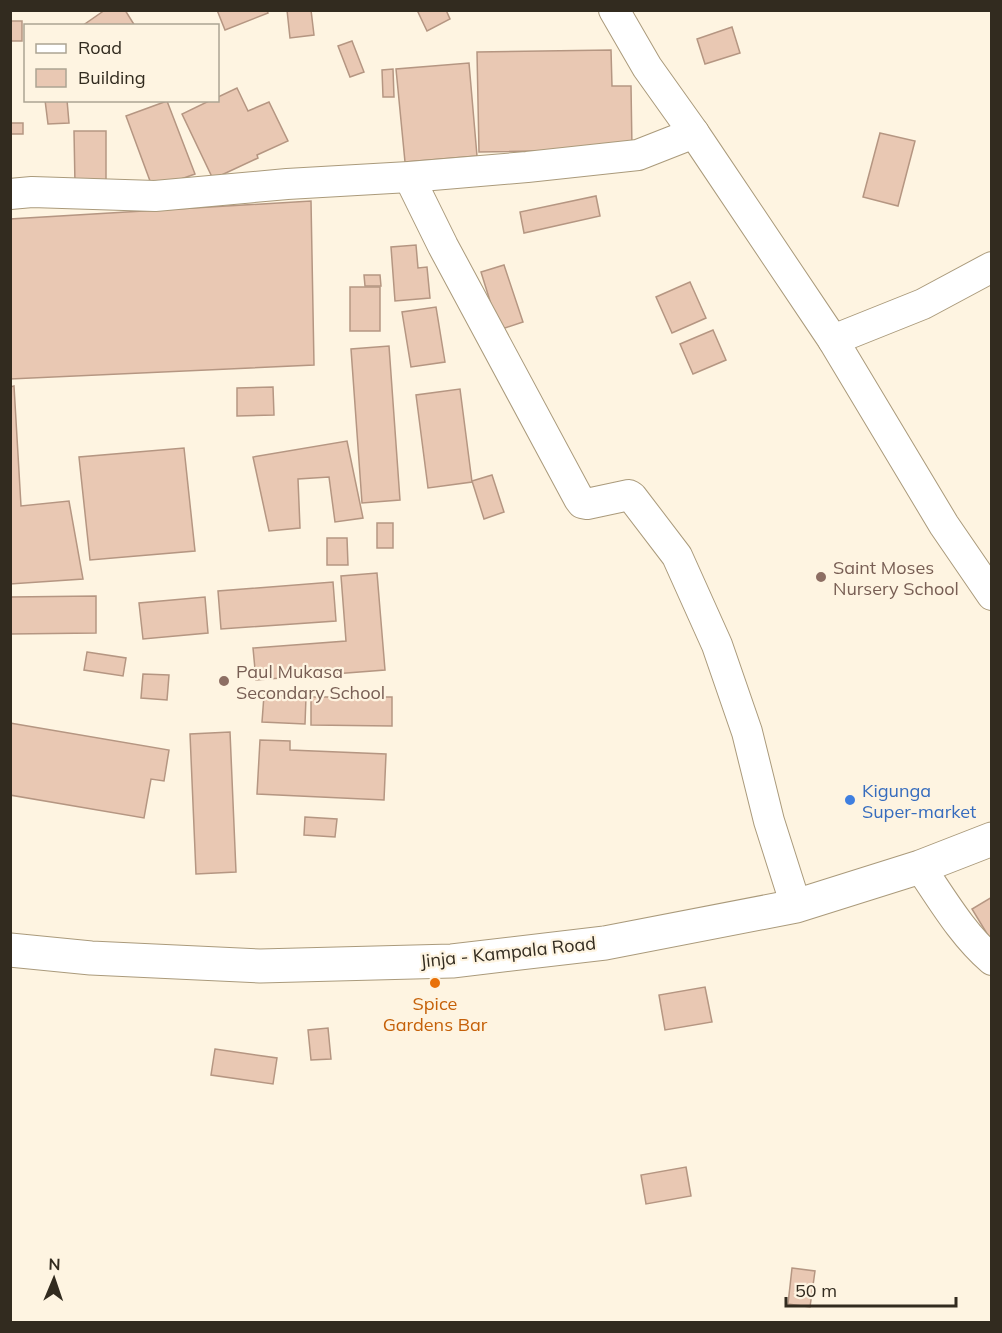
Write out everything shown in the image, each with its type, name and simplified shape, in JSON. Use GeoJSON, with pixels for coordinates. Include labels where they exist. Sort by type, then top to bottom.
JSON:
{"type":"FeatureCollection","features":[{"type":"Feature","properties":{"kind":"highway","name":"Jinja - Kampala Road"},"geometry":{"type":"LineString","coordinates":[[10,950],[91,958],[260,966],[452,961],[605,942],[796,906],[920,867],[992,839]]}},
{"type":"Feature","properties":{"kind":"street"},"geometry":{"type":"LineString","coordinates":[[614,10],[647,67],[833,340],[944,525],[992,595]]}},
{"type":"Feature","properties":{"kind":"street"},"geometry":{"type":"LineString","coordinates":[[10,194],[32,192],[155,196],[527,167],[638,155],[694,133]]}},
{"type":"Feature","properties":{"kind":"street"},"geometry":{"type":"LineString","coordinates":[[409,177],[443,246],[579,499],[582,503],[587,504],[629,495],[676,556],[717,645],[747,732],[769,821],[796,906]]}},
{"type":"Feature","properties":{"kind":"street"},"geometry":{"type":"LineString","coordinates":[[833,340],[923,304],[992,267]]}},
{"type":"Feature","properties":{"kind":"street"},"geometry":{"type":"LineString","coordinates":[[920,867],[960,926],[978,949],[992,960]]}},
{"type":"Feature","properties":{"kind":"building"},"geometry":{"type":"Polygon","coordinates":[[[105,10],[125,10],[134,24],[85,24],[105,10]]]}},
{"type":"Feature","properties":{"kind":"building"},"geometry":{"type":"Polygon","coordinates":[[[217,10],[267,10],[268,13],[225,30],[217,10]]]}},
{"type":"Feature","properties":{"kind":"building"},"geometry":{"type":"Polygon","coordinates":[[[287,10],[311,10],[314,35],[290,38],[287,10]]]}},
{"type":"Feature","properties":{"kind":"building"},"geometry":{"type":"Polygon","coordinates":[[[417,10],[446,10],[450,19],[427,31],[417,10]]]}},
{"type":"Feature","properties":{"kind":"building"},"geometry":{"type":"Polygon","coordinates":[[[10,21],[22,21],[22,41],[10,41],[10,21]]]}},
{"type":"Feature","properties":{"kind":"building"},"geometry":{"type":"Polygon","coordinates":[[[732,27],[740,53],[705,64],[697,39],[732,27]]]}},
{"type":"Feature","properties":{"kind":"building"},"geometry":{"type":"Polygon","coordinates":[[[352,41],[364,72],[350,77],[338,46],[352,41]]]}},
{"type":"Feature","properties":{"kind":"building"},"geometry":{"type":"Polygon","coordinates":[[[611,50],[612,86],[631,86],[632,149],[479,152],[477,52],[611,50]]]}},
{"type":"Feature","properties":{"kind":"building"},"geometry":{"type":"Polygon","coordinates":[[[469,63],[477,156],[405,162],[396,69],[469,63]]]}},
{"type":"Feature","properties":{"kind":"building"},"geometry":{"type":"Polygon","coordinates":[[[393,69],[394,97],[383,97],[382,70],[393,69]]]}},
{"type":"Feature","properties":{"kind":"building"},"geometry":{"type":"Polygon","coordinates":[[[237,88],[248,111],[269,102],[288,141],[213,179],[182,114],[207,102],[219,102],[219,97],[237,88]]]}},
{"type":"Feature","properties":{"kind":"building"},"geometry":{"type":"Polygon","coordinates":[[[45,102],[67,102],[69,123],[48,124],[45,102]]]}},
{"type":"Feature","properties":{"kind":"building"},"geometry":{"type":"Polygon","coordinates":[[[167,102],[195,174],[153,189],[126,116],[167,102]]]}},
{"type":"Feature","properties":{"kind":"building"},"geometry":{"type":"Polygon","coordinates":[[[10,123],[23,123],[23,134],[10,134],[10,123]]]}},
{"type":"Feature","properties":{"kind":"building"},"geometry":{"type":"Polygon","coordinates":[[[74,131],[106,131],[106,185],[75,185],[74,131]]]}},
{"type":"Feature","properties":{"kind":"building"},"geometry":{"type":"Polygon","coordinates":[[[880,133],[915,141],[898,206],[863,197],[880,133]]]}},
{"type":"Feature","properties":{"kind":"building"},"geometry":{"type":"Polygon","coordinates":[[[596,196],[600,216],[524,233],[520,212],[596,196]]]}},
{"type":"Feature","properties":{"kind":"building"},"geometry":{"type":"Polygon","coordinates":[[[311,201],[314,365],[10,379],[10,219],[311,201]]]}},
{"type":"Feature","properties":{"kind":"building"},"geometry":{"type":"Polygon","coordinates":[[[416,245],[418,268],[427,267],[430,298],[395,301],[391,247],[416,245]]]}},
{"type":"Feature","properties":{"kind":"building"},"geometry":{"type":"Polygon","coordinates":[[[504,265],[523,322],[499,330],[481,272],[504,265]]]}},
{"type":"Feature","properties":{"kind":"building"},"geometry":{"type":"Polygon","coordinates":[[[364,275],[380,275],[381,286],[365,286],[364,275]]]}},
{"type":"Feature","properties":{"kind":"building"},"geometry":{"type":"Polygon","coordinates":[[[690,282],[706,318],[672,333],[656,297],[690,282]]]}},
{"type":"Feature","properties":{"kind":"building"},"geometry":{"type":"Polygon","coordinates":[[[350,287],[380,287],[380,331],[350,331],[350,287]]]}},
{"type":"Feature","properties":{"kind":"building"},"geometry":{"type":"Polygon","coordinates":[[[436,307],[445,362],[411,367],[402,312],[436,307]]]}},
{"type":"Feature","properties":{"kind":"building"},"geometry":{"type":"Polygon","coordinates":[[[713,330],[726,360],[693,374],[680,344],[713,330]]]}},
{"type":"Feature","properties":{"kind":"building"},"geometry":{"type":"Polygon","coordinates":[[[389,346],[400,500],[362,503],[351,349],[389,346]]]}},
{"type":"Feature","properties":{"kind":"building"},"geometry":{"type":"Polygon","coordinates":[[[14,386],[21,506],[69,501],[83,579],[10,584],[10,387],[14,386]]]}},
{"type":"Feature","properties":{"kind":"building"},"geometry":{"type":"Polygon","coordinates":[[[273,387],[274,415],[237,416],[237,388],[273,387]]]}},
{"type":"Feature","properties":{"kind":"building"},"geometry":{"type":"Polygon","coordinates":[[[460,389],[472,482],[428,488],[416,395],[460,389]]]}},
{"type":"Feature","properties":{"kind":"building"},"geometry":{"type":"Polygon","coordinates":[[[347,441],[363,518],[335,522],[329,477],[298,479],[300,528],[269,531],[253,457],[347,441]]]}},
{"type":"Feature","properties":{"kind":"building"},"geometry":{"type":"Polygon","coordinates":[[[184,448],[195,551],[90,560],[79,457],[184,448]]]}},
{"type":"Feature","properties":{"kind":"building"},"geometry":{"type":"Polygon","coordinates":[[[492,475],[504,512],[484,519],[472,481],[492,475]]]}},
{"type":"Feature","properties":{"kind":"building"},"geometry":{"type":"Polygon","coordinates":[[[377,523],[393,523],[393,548],[377,548],[377,523]]]}},
{"type":"Feature","properties":{"kind":"building"},"geometry":{"type":"Polygon","coordinates":[[[327,538],[347,538],[348,565],[327,565],[327,538]]]}},
{"type":"Feature","properties":{"kind":"building"},"geometry":{"type":"Polygon","coordinates":[[[377,573],[385,670],[256,680],[253,648],[346,641],[341,576],[377,573]]]}},
{"type":"Feature","properties":{"kind":"building"},"geometry":{"type":"Polygon","coordinates":[[[333,582],[336,621],[221,629],[218,591],[333,582]]]}},
{"type":"Feature","properties":{"kind":"building"},"geometry":{"type":"Polygon","coordinates":[[[96,596],[96,633],[10,634],[10,597],[96,596]]]}},
{"type":"Feature","properties":{"kind":"building"},"geometry":{"type":"Polygon","coordinates":[[[205,597],[208,633],[143,639],[139,603],[205,597]]]}},
{"type":"Feature","properties":{"kind":"building"},"geometry":{"type":"Polygon","coordinates":[[[87,652],[126,658],[123,676],[84,670],[87,652]]]}},
{"type":"Feature","properties":{"kind":"building"},"geometry":{"type":"Polygon","coordinates":[[[143,674],[169,675],[167,700],[141,698],[143,674]]]}},
{"type":"Feature","properties":{"kind":"building"},"geometry":{"type":"Polygon","coordinates":[[[264,695],[306,697],[305,724],[262,722],[264,695]]]}},
{"type":"Feature","properties":{"kind":"building"},"geometry":{"type":"Polygon","coordinates":[[[311,697],[392,697],[392,726],[311,725],[311,697]]]}},
{"type":"Feature","properties":{"kind":"building"},"geometry":{"type":"Polygon","coordinates":[[[10,723],[169,750],[164,781],[151,779],[144,818],[10,795],[10,723]]]}},
{"type":"Feature","properties":{"kind":"building"},"geometry":{"type":"Polygon","coordinates":[[[230,732],[236,872],[196,874],[190,734],[230,732]]]}},
{"type":"Feature","properties":{"kind":"building"},"geometry":{"type":"Polygon","coordinates":[[[260,740],[290,741],[290,750],[386,754],[384,800],[257,794],[260,740]]]}},
{"type":"Feature","properties":{"kind":"building"},"geometry":{"type":"Polygon","coordinates":[[[305,817],[337,819],[335,837],[304,835],[305,817]]]}},
{"type":"Feature","properties":{"kind":"building"},"geometry":{"type":"Polygon","coordinates":[[[992,897],[992,942],[972,909],[992,897]]]}},
{"type":"Feature","properties":{"kind":"building"},"geometry":{"type":"Polygon","coordinates":[[[705,987],[712,1022],[665,1030],[659,995],[705,987]]]}},
{"type":"Feature","properties":{"kind":"building"},"geometry":{"type":"Polygon","coordinates":[[[328,1028],[331,1059],[311,1060],[308,1030],[328,1028]]]}},
{"type":"Feature","properties":{"kind":"building"},"geometry":{"type":"Polygon","coordinates":[[[215,1049],[277,1058],[273,1084],[211,1075],[215,1049]]]}},
{"type":"Feature","properties":{"kind":"building"},"geometry":{"type":"Polygon","coordinates":[[[686,1167],[691,1196],[646,1204],[641,1175],[686,1167]]]}},
{"type":"Feature","properties":{"kind":"building"},"geometry":{"type":"Polygon","coordinates":[[[792,1268],[815,1271],[810,1307],[788,1304],[792,1268]]]}},
{"type":"Feature","properties":{"kind":"place","name":"Saint Moses Nursery School"},"geometry":{"type":"Point","coordinates":[821,577]}},
{"type":"Feature","properties":{"kind":"place","name":"Paul Mukasa Secondary School"},"geometry":{"type":"Point","coordinates":[224,681]}},
{"type":"Feature","properties":{"kind":"place","name":"Kigunga Super-market"},"geometry":{"type":"Point","coordinates":[850,800]}},
{"type":"Feature","properties":{"kind":"place","name":"Spice Gardens Bar"},"geometry":{"type":"Point","coordinates":[435,983]}}]}
